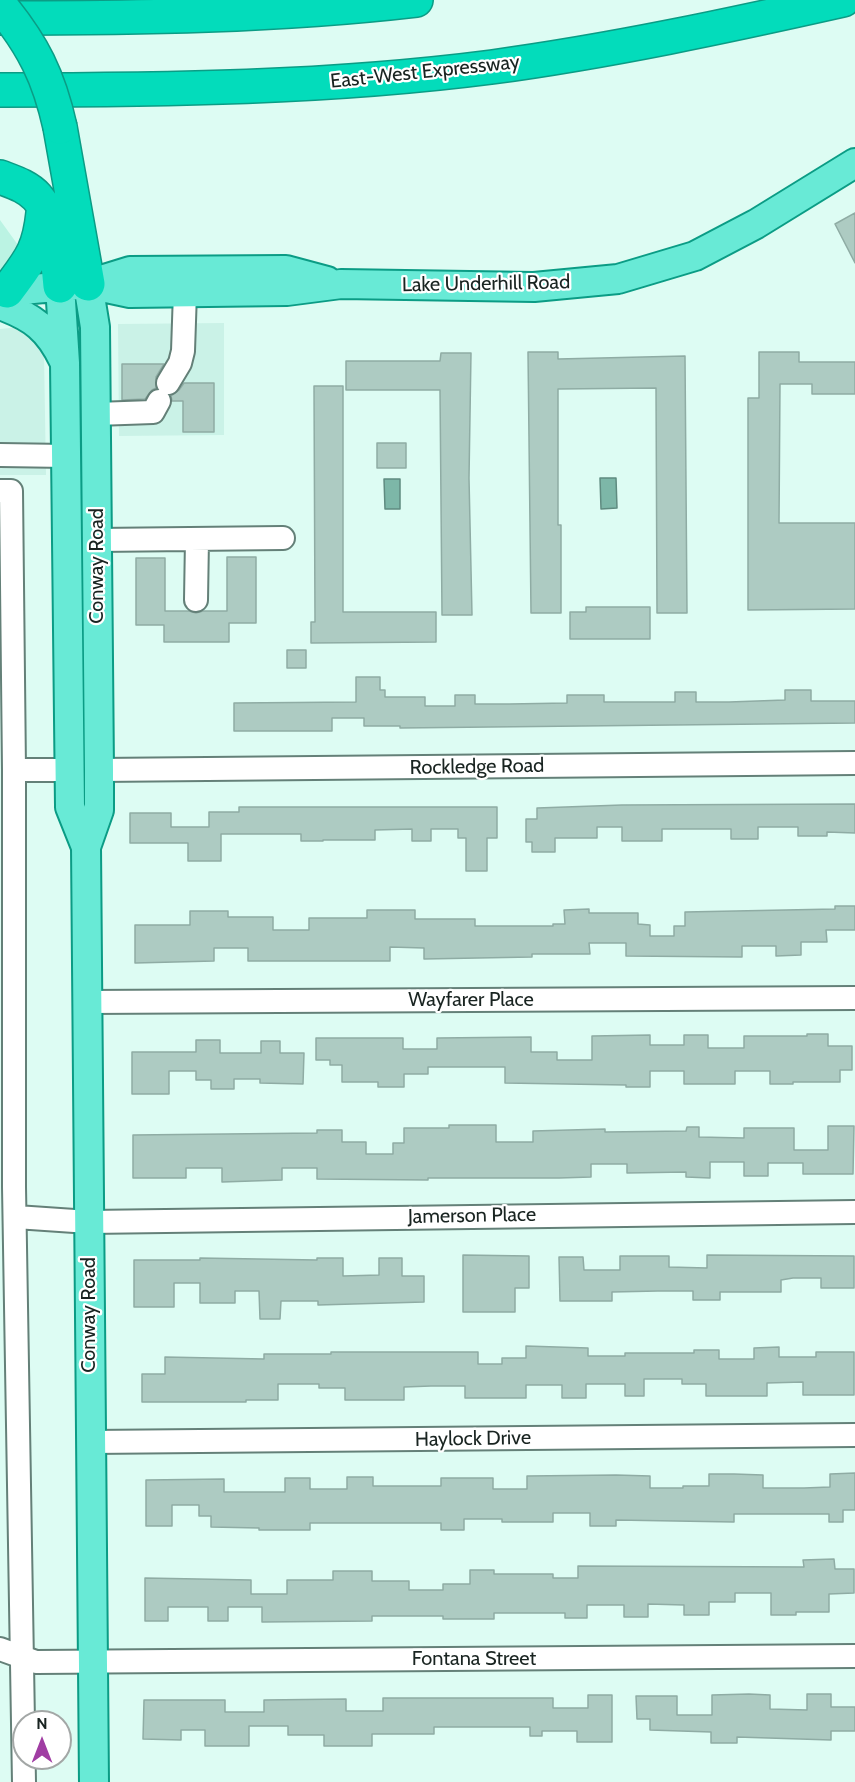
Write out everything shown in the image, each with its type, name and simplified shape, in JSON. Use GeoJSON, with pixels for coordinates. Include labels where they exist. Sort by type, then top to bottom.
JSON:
{"type":"FeatureCollection","features":[{"type":"Feature","properties":{"kind":"highway"},"geometry":{"type":"LineString","coordinates":[[0,18],[159,16],[284,11],[416,0]]}},
{"type":"Feature","properties":{"kind":"highway","name":"East-West Expressway"},"geometry":{"type":"LineString","coordinates":[[0,90],[163,90],[269,87],[402,76],[493,66],[627,45],[843,0]]}},
{"type":"Feature","properties":{"kind":"highway"},"geometry":{"type":"LineString","coordinates":[[0,5],[17,25],[46,76],[53,96],[60,127],[74,285]]}},
{"type":"Feature","properties":{"kind":"highway"},"geometry":{"type":"LineString","coordinates":[[0,177],[27,189],[38,198],[51,223],[74,285]]}},
{"type":"Feature","properties":{"kind":"highway"},"geometry":{"type":"LineString","coordinates":[[2,296],[33,256],[39,240],[44,208]]}},
{"type":"Feature","properties":{"kind":"main road","name":"Lake Underhill Road"},"geometry":{"type":"LineString","coordinates":[[74,285],[130,293],[287,291],[340,284],[534,286],[618,279],[695,256],[756,224],[855,163]]}},
{"type":"Feature","properties":{"kind":"main road","name":"Lake Underhill Road"},"geometry":{"type":"LineString","coordinates":[[2,296],[74,285],[130,271],[286,270],[340,284]]}},
{"type":"Feature","properties":{"kind":"main road","name":"Conway Road"},"geometry":{"type":"LineString","coordinates":[[74,285],[65,363],[70,807],[86,847]]}},
{"type":"Feature","properties":{"kind":"main road","name":"Conway Road"},"geometry":{"type":"LineString","coordinates":[[74,285],[95,327],[99,810],[86,847],[94,1782]]}},
{"type":"Feature","properties":{"kind":"main road"},"geometry":{"type":"LineString","coordinates":[[2,296],[19,312],[36,321],[57,346],[65,363]]}},
{"type":"Feature","properties":{"kind":"street"},"geometry":{"type":"LineString","coordinates":[[96,414],[153,412],[180,363],[183,351],[185,292]]}},
{"type":"Feature","properties":{"kind":"street"},"geometry":{"type":"LineString","coordinates":[[0,455],[67,456]]}},
{"type":"Feature","properties":{"kind":"street"},"geometry":{"type":"LineString","coordinates":[[0,491],[10,491],[6,670],[14,770],[7,1187],[16,1217],[24,1782]]}},
{"type":"Feature","properties":{"kind":"street"},"geometry":{"type":"LineString","coordinates":[[97,540],[283,538]]}},
{"type":"Feature","properties":{"kind":"street"},"geometry":{"type":"LineString","coordinates":[[196,600],[197,539]]}},
{"type":"Feature","properties":{"kind":"street","name":"Rockledge Road"},"geometry":{"type":"LineString","coordinates":[[99,770],[855,763]]}},
{"type":"Feature","properties":{"kind":"street"},"geometry":{"type":"LineString","coordinates":[[14,770],[70,770]]}},
{"type":"Feature","properties":{"kind":"street","name":"Wayfarer Place"},"geometry":{"type":"LineString","coordinates":[[87,1002],[855,998]]}},
{"type":"Feature","properties":{"kind":"street","name":"Jamerson Place"},"geometry":{"type":"LineString","coordinates":[[16,1217],[89,1222],[855,1212]]}},
{"type":"Feature","properties":{"kind":"street","name":"Haylock Drive"},"geometry":{"type":"LineString","coordinates":[[91,1442],[855,1435]]}},
{"type":"Feature","properties":{"kind":"street","name":"Fontana Street"},"geometry":{"type":"LineString","coordinates":[[0,1649],[36,1662],[855,1656]]}},
{"type":"Feature","properties":{"kind":"shaded area"},"geometry":{"type":"Polygon","coordinates":[[[0,220],[23,252],[0,274],[0,220]]]}},
{"type":"Feature","properties":{"kind":"shaded area"},"geometry":{"type":"Polygon","coordinates":[[[224,323],[224,435],[119,436],[118,324],[224,323]]]}},
{"type":"Feature","properties":{"kind":"shaded area"},"geometry":{"type":"Polygon","coordinates":[[[20,327],[41,347],[44,355],[46,475],[0,475],[0,329],[20,327]]]}},
{"type":"Feature","properties":{"kind":"shaded area"},"geometry":{"type":"Polygon","coordinates":[[[600,478],[616,478],[617,508],[601,509],[600,478]]]}},
{"type":"Feature","properties":{"kind":"shaded area"},"geometry":{"type":"Polygon","coordinates":[[[384,479],[400,479],[400,509],[385,509],[384,479]]]}},
{"type":"Feature","properties":{"kind":"building"},"geometry":{"type":"Polygon","coordinates":[[[855,213],[855,263],[835,224],[855,213]]]}},
{"type":"Feature","properties":{"kind":"building"},"geometry":{"type":"Polygon","coordinates":[[[528,352],[558,352],[558,359],[685,356],[687,613],[657,613],[656,388],[558,389],[558,525],[561,525],[561,613],[531,613],[528,352]]]}},
{"type":"Feature","properties":{"kind":"building"},"geometry":{"type":"Polygon","coordinates":[[[759,352],[799,352],[799,362],[855,362],[855,394],[812,394],[812,384],[780,384],[779,523],[855,523],[855,609],[748,610],[748,398],[759,398],[759,352]]]}},
{"type":"Feature","properties":{"kind":"building"},"geometry":{"type":"Polygon","coordinates":[[[441,353],[471,353],[469,478],[472,615],[442,615],[440,390],[346,390],[346,361],[440,361],[441,353]]]}},
{"type":"Feature","properties":{"kind":"building"},"geometry":{"type":"Polygon","coordinates":[[[122,364],[164,364],[156,377],[156,388],[145,399],[122,400],[122,364]]]}},
{"type":"Feature","properties":{"kind":"building"},"geometry":{"type":"Polygon","coordinates":[[[184,383],[214,383],[214,432],[183,432],[183,401],[172,401],[171,396],[184,383]]]}},
{"type":"Feature","properties":{"kind":"building"},"geometry":{"type":"Polygon","coordinates":[[[314,386],[343,386],[343,612],[436,612],[436,642],[311,643],[311,622],[315,622],[314,386]]]}},
{"type":"Feature","properties":{"kind":"building"},"geometry":{"type":"Polygon","coordinates":[[[377,443],[406,443],[406,468],[377,468],[377,443]]]}},
{"type":"Feature","properties":{"kind":"building"},"geometry":{"type":"Polygon","coordinates":[[[227,557],[256,557],[256,623],[229,623],[229,642],[164,642],[164,625],[136,625],[136,558],[165,558],[165,611],[196,613],[227,611],[227,557]]]}},
{"type":"Feature","properties":{"kind":"building"},"geometry":{"type":"Polygon","coordinates":[[[586,607],[650,607],[650,639],[570,639],[570,612],[586,612],[586,607]]]}},
{"type":"Feature","properties":{"kind":"building"},"geometry":{"type":"Polygon","coordinates":[[[287,650],[306,650],[306,668],[287,668],[287,650]]]}},
{"type":"Feature","properties":{"kind":"building"},"geometry":{"type":"Polygon","coordinates":[[[356,677],[380,677],[380,690],[385,690],[385,697],[425,697],[425,706],[455,706],[455,695],[475,695],[475,704],[567,703],[567,695],[604,695],[604,702],[675,702],[675,692],[696,692],[696,702],[729,702],[785,700],[785,690],[811,690],[811,701],[855,701],[855,723],[400,728],[400,726],[364,726],[364,718],[332,718],[332,731],[234,731],[234,703],[356,702],[356,677]]]}},
{"type":"Feature","properties":{"kind":"building"},"geometry":{"type":"Polygon","coordinates":[[[855,804],[855,833],[827,832],[827,836],[798,836],[798,827],[758,827],[758,839],[731,839],[731,829],[662,829],[662,841],[622,841],[622,827],[597,827],[597,838],[555,838],[555,852],[532,852],[532,842],[526,842],[526,819],[537,819],[537,808],[622,805],[855,804]]]}},
{"type":"Feature","properties":{"kind":"building"},"geometry":{"type":"Polygon","coordinates":[[[239,807],[497,807],[497,838],[487,838],[487,871],[466,871],[466,838],[458,838],[458,829],[431,829],[431,841],[412,841],[412,829],[375,830],[375,840],[301,841],[301,834],[221,834],[221,861],[188,861],[188,843],[130,843],[130,813],[171,813],[171,827],[209,827],[209,812],[239,812],[239,807]]]}},
{"type":"Feature","properties":{"kind":"building"},"geometry":{"type":"Polygon","coordinates":[[[835,906],[855,906],[855,930],[826,930],[827,942],[801,942],[801,955],[776,956],[776,946],[742,946],[742,957],[626,956],[626,943],[589,943],[590,954],[532,954],[532,957],[424,959],[424,948],[390,947],[390,961],[248,961],[248,948],[214,948],[214,961],[135,963],[135,925],[190,925],[190,911],[228,911],[228,917],[273,917],[273,930],[309,930],[309,918],[367,918],[367,910],[415,910],[415,919],[475,919],[475,926],[553,926],[553,924],[565,924],[564,910],[589,909],[589,913],[638,913],[638,924],[650,925],[650,936],[674,936],[674,926],[685,926],[685,912],[835,909],[835,906]]]}},
{"type":"Feature","properties":{"kind":"building"},"geometry":{"type":"Polygon","coordinates":[[[807,1034],[828,1034],[828,1046],[852,1046],[852,1070],[840,1070],[840,1082],[770,1084],[770,1071],[735,1071],[735,1084],[684,1084],[684,1071],[650,1071],[650,1087],[505,1083],[505,1067],[428,1067],[428,1074],[404,1074],[404,1087],[378,1087],[378,1082],[342,1082],[342,1065],[330,1065],[330,1060],[316,1060],[316,1038],[403,1038],[403,1049],[437,1049],[437,1038],[531,1037],[531,1052],[557,1052],[557,1060],[592,1060],[592,1036],[650,1035],[650,1045],[684,1045],[684,1035],[708,1035],[708,1048],[744,1048],[744,1036],[807,1036],[807,1034]]]}},
{"type":"Feature","properties":{"kind":"building"},"geometry":{"type":"Polygon","coordinates":[[[196,1040],[220,1040],[220,1053],[261,1053],[261,1041],[280,1041],[280,1053],[304,1053],[303,1084],[260,1083],[260,1079],[234,1079],[234,1089],[211,1089],[211,1080],[196,1080],[196,1071],[169,1071],[169,1094],[132,1094],[132,1052],[196,1052],[196,1040]]]}},
{"type":"Feature","properties":{"kind":"building"},"geometry":{"type":"Polygon","coordinates":[[[449,1125],[496,1125],[496,1142],[533,1142],[533,1131],[605,1129],[605,1132],[686,1131],[687,1127],[699,1127],[699,1137],[744,1138],[744,1128],[794,1128],[794,1150],[828,1150],[828,1126],[854,1126],[853,1174],[803,1174],[803,1163],[768,1163],[768,1176],[744,1176],[744,1162],[710,1162],[710,1178],[686,1177],[686,1172],[627,1173],[627,1164],[591,1164],[591,1177],[559,1178],[317,1179],[317,1168],[282,1168],[282,1180],[222,1182],[222,1168],[186,1168],[186,1178],[133,1178],[133,1135],[317,1133],[317,1130],[342,1130],[342,1142],[366,1142],[366,1154],[393,1154],[393,1143],[404,1143],[404,1128],[449,1128],[449,1125]]]}},
{"type":"Feature","properties":{"kind":"building"},"geometry":{"type":"Polygon","coordinates":[[[463,1255],[529,1256],[529,1288],[515,1288],[515,1312],[463,1312],[463,1255]]]}},
{"type":"Feature","properties":{"kind":"building"},"geometry":{"type":"Polygon","coordinates":[[[707,1255],[854,1256],[854,1288],[821,1288],[821,1278],[793,1278],[781,1280],[781,1292],[720,1292],[720,1300],[693,1300],[693,1291],[658,1291],[612,1292],[612,1301],[560,1301],[559,1257],[583,1257],[584,1270],[620,1270],[620,1256],[669,1256],[669,1267],[707,1268],[707,1255]]]}},
{"type":"Feature","properties":{"kind":"building"},"geometry":{"type":"Polygon","coordinates":[[[200,1258],[317,1260],[317,1258],[343,1258],[343,1276],[379,1275],[379,1258],[402,1258],[402,1276],[424,1276],[424,1302],[318,1305],[318,1301],[281,1301],[280,1319],[260,1319],[259,1291],[235,1291],[235,1303],[200,1303],[200,1283],[174,1283],[174,1307],[134,1307],[134,1260],[200,1260],[200,1258]]]}},
{"type":"Feature","properties":{"kind":"building"},"geometry":{"type":"Polygon","coordinates":[[[526,1346],[588,1348],[588,1356],[625,1356],[625,1353],[694,1353],[694,1350],[719,1350],[719,1359],[754,1359],[754,1348],[779,1347],[779,1357],[816,1357],[816,1352],[854,1352],[854,1395],[803,1395],[803,1382],[767,1383],[767,1396],[706,1396],[706,1384],[682,1384],[682,1379],[644,1379],[644,1396],[625,1396],[625,1384],[586,1384],[586,1398],[562,1398],[562,1385],[526,1385],[526,1398],[465,1398],[465,1386],[431,1386],[404,1387],[404,1400],[345,1400],[345,1388],[319,1388],[319,1384],[278,1384],[278,1400],[142,1402],[142,1374],[165,1374],[165,1357],[264,1359],[264,1354],[478,1352],[478,1364],[502,1364],[502,1358],[526,1358],[526,1346]]]}},
{"type":"Feature","properties":{"kind":"building"},"geometry":{"type":"Polygon","coordinates":[[[855,1473],[855,1510],[843,1510],[843,1522],[829,1522],[829,1514],[734,1514],[734,1522],[616,1520],[616,1526],[590,1526],[590,1513],[553,1513],[553,1522],[464,1519],[464,1530],[441,1530],[441,1523],[310,1523],[310,1530],[259,1530],[259,1528],[211,1527],[211,1516],[199,1516],[199,1505],[172,1505],[172,1526],[146,1526],[146,1480],[224,1479],[224,1492],[285,1492],[285,1478],[310,1478],[310,1489],[347,1489],[347,1477],[373,1477],[373,1486],[441,1486],[441,1478],[493,1478],[493,1489],[527,1489],[527,1476],[616,1475],[650,1476],[650,1488],[683,1488],[683,1486],[709,1486],[709,1474],[734,1474],[763,1475],[763,1488],[804,1488],[830,1487],[830,1474],[855,1473]]]}},
{"type":"Feature","properties":{"kind":"building"},"geometry":{"type":"Polygon","coordinates":[[[834,1559],[835,1569],[854,1569],[854,1593],[829,1594],[829,1612],[796,1612],[796,1615],[771,1615],[771,1593],[735,1593],[735,1602],[709,1602],[709,1615],[684,1615],[684,1605],[648,1604],[648,1617],[624,1617],[624,1605],[587,1605],[587,1618],[565,1618],[565,1613],[494,1613],[494,1619],[372,1616],[372,1621],[262,1622],[262,1607],[228,1607],[228,1621],[208,1621],[208,1607],[168,1607],[168,1621],[145,1621],[145,1578],[251,1580],[251,1594],[287,1594],[287,1580],[333,1580],[333,1571],[372,1571],[372,1581],[409,1581],[409,1590],[443,1590],[443,1584],[470,1584],[470,1570],[494,1570],[494,1574],[553,1574],[553,1578],[578,1578],[578,1566],[804,1567],[803,1560],[834,1559]]]}},
{"type":"Feature","properties":{"kind":"building"},"geometry":{"type":"Polygon","coordinates":[[[807,1694],[831,1694],[831,1707],[855,1707],[855,1731],[831,1731],[831,1740],[737,1737],[737,1743],[711,1743],[711,1732],[650,1730],[650,1719],[637,1719],[636,1696],[677,1696],[677,1715],[712,1715],[712,1695],[770,1695],[770,1709],[807,1710],[807,1694]]]}},
{"type":"Feature","properties":{"kind":"building"},"geometry":{"type":"Polygon","coordinates":[[[588,1695],[612,1695],[612,1742],[577,1742],[577,1731],[542,1731],[542,1736],[530,1736],[530,1727],[434,1727],[434,1734],[372,1734],[372,1746],[324,1746],[324,1735],[288,1735],[288,1726],[249,1726],[249,1746],[205,1746],[205,1730],[181,1730],[181,1740],[143,1739],[144,1700],[225,1700],[225,1712],[264,1712],[264,1700],[346,1699],[346,1711],[383,1711],[383,1698],[553,1698],[553,1708],[588,1708],[588,1695]]]}}]}
